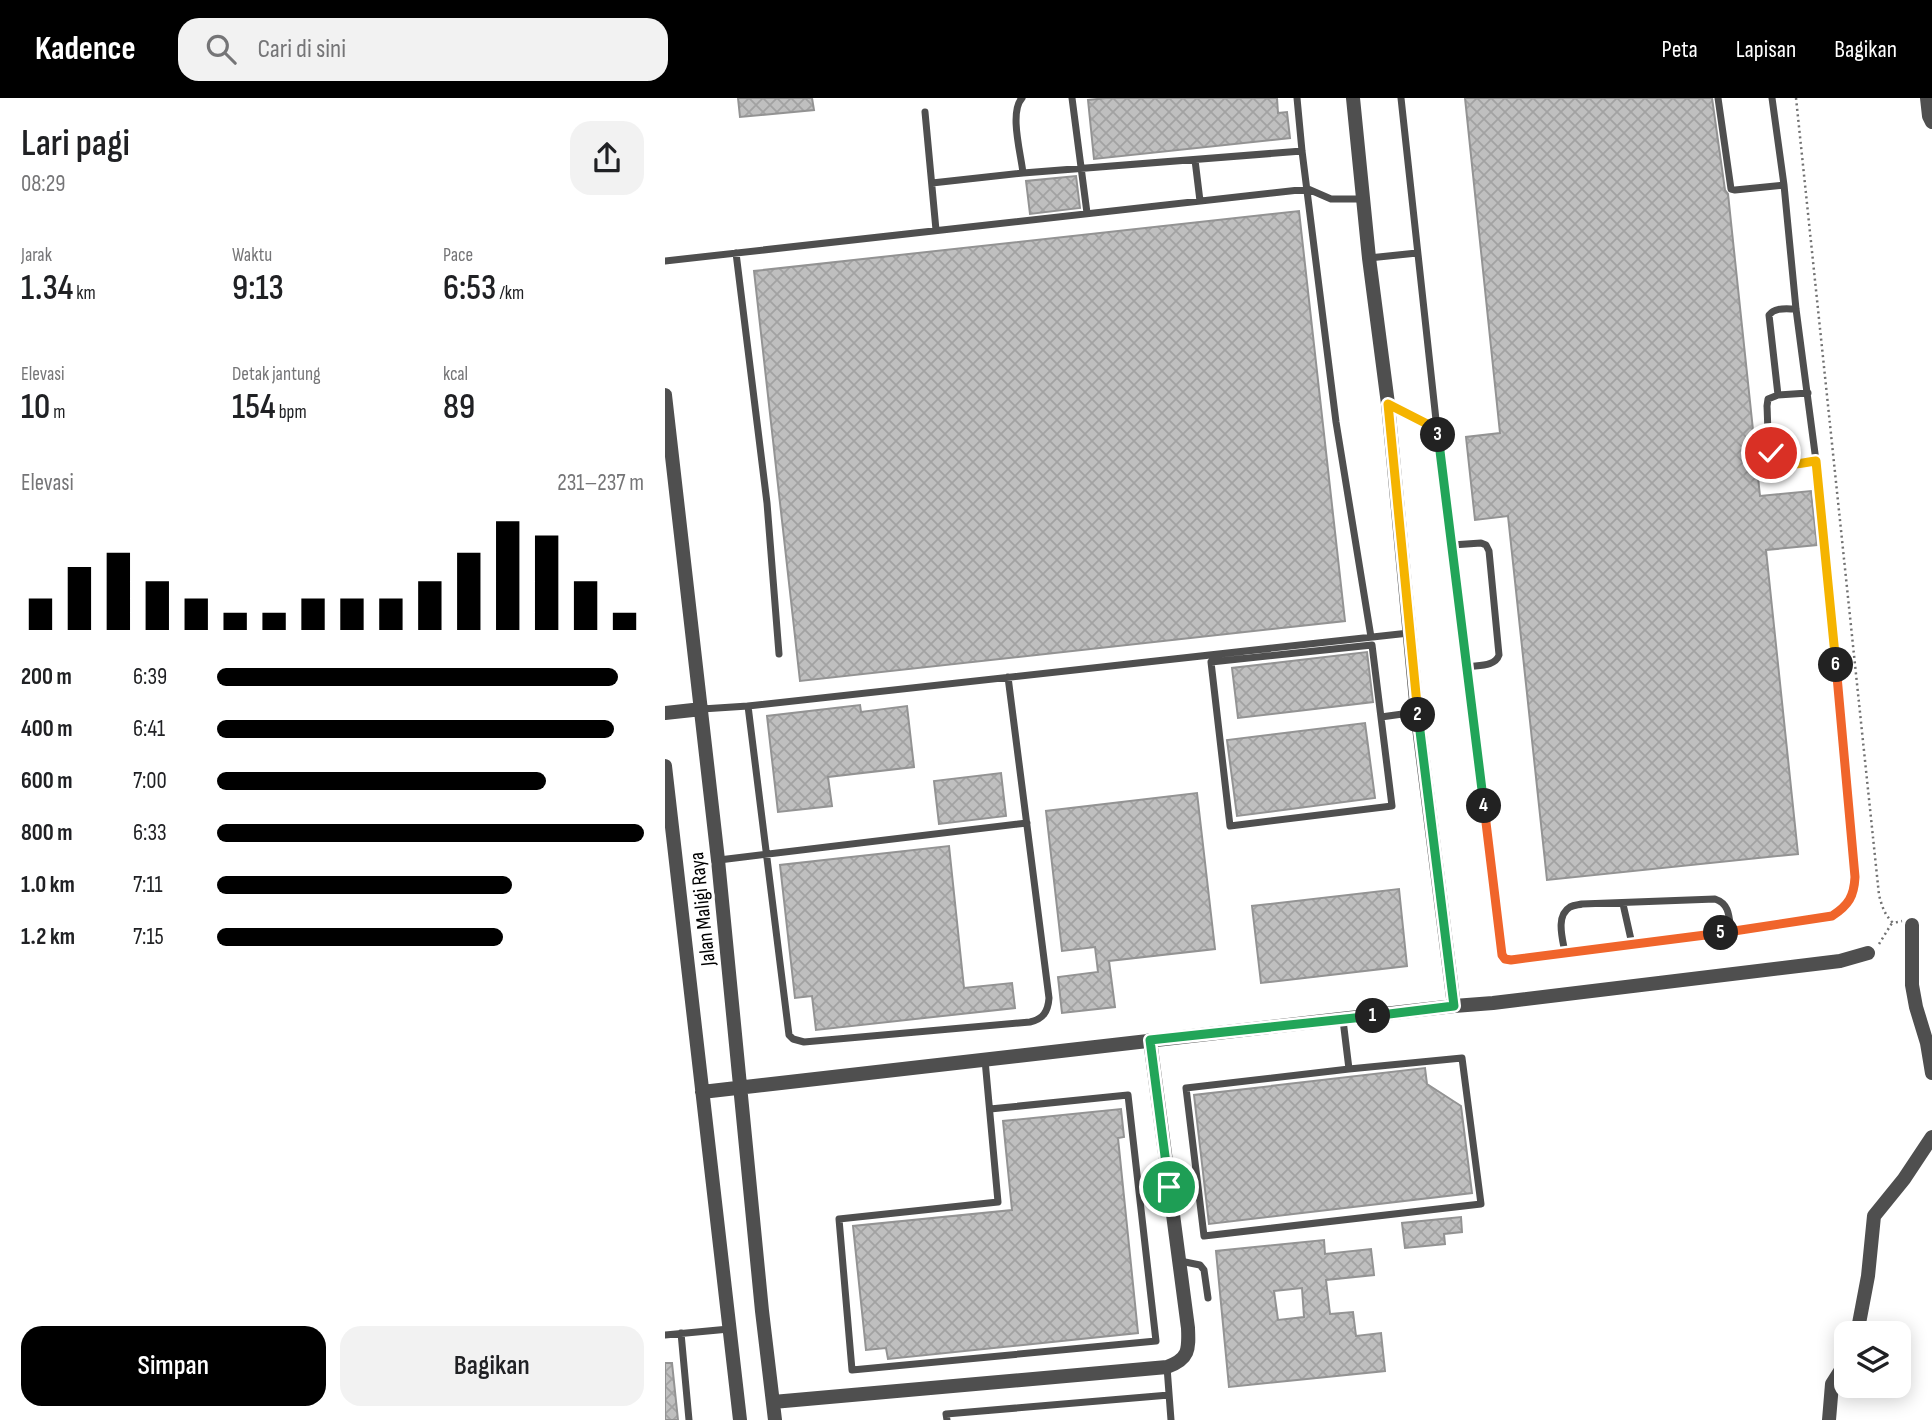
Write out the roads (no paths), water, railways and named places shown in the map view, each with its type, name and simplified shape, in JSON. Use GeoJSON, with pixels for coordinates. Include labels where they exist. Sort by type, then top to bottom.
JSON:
{"type":"FeatureCollection","features":[{"type":"Feature","properties":{"kind":"street"},"geometry":{"type":"LineString","coordinates":[[1353,98],[1369,258],[1388,404],[1417,712],[1454,1006]]}},
{"type":"Feature","properties":{"kind":"street"},"geometry":{"type":"LineString","coordinates":[[1927,98],[1932,121]]}},
{"type":"Feature","properties":{"kind":"street","name":"Jalan Maligi Raya"},"geometry":{"type":"LineString","coordinates":[[665,395],[702,709],[775,1420]]}},
{"type":"Feature","properties":{"kind":"street"},"geometry":{"type":"LineString","coordinates":[[665,713],[702,709]]}},
{"type":"Feature","properties":{"kind":"street","name":"Jalan Maligi Raya"},"geometry":{"type":"LineString","coordinates":[[665,766],[740,1420]]}},
{"type":"Feature","properties":{"kind":"street"},"geometry":{"type":"LineString","coordinates":[[1912,925],[1912,985],[1932,1073]]}},
{"type":"Feature","properties":{"kind":"street"},"geometry":{"type":"LineString","coordinates":[[702,1092],[1493,1003],[1840,961],[1868,953]]}},
{"type":"Feature","properties":{"kind":"street"},"geometry":{"type":"LineString","coordinates":[[773,1402],[1167,1367],[1179,1363],[1189,1347],[1150,1040]]}},
{"type":"Feature","properties":{"kind":"street"},"geometry":{"type":"LineString","coordinates":[[1859,1321],[1868,1276],[1874,1216],[1932,1138]]}},
{"type":"Feature","properties":{"kind":"street"},"geometry":{"type":"LineString","coordinates":[[1829,1420],[1834,1381]]}},
{"type":"Feature","properties":{"kind":"lane"},"geometry":{"type":"LineString","coordinates":[[1022,98],[1017,103],[1015,113],[1023,173]]}},
{"type":"Feature","properties":{"kind":"lane"},"geometry":{"type":"LineString","coordinates":[[1072,98],[1087,213]]}},
{"type":"Feature","properties":{"kind":"lane"},"geometry":{"type":"LineString","coordinates":[[1297,98],[1336,422],[1371,636]]}},
{"type":"Feature","properties":{"kind":"lane"},"geometry":{"type":"LineString","coordinates":[[1401,98],[1437,429],[1502,955],[1511,960],[1731,932],[1832,916],[1843,909],[1852,897],[1854,887],[1841,713],[1816,461],[1772,98]]}},
{"type":"Feature","properties":{"kind":"lane"},"geometry":{"type":"LineString","coordinates":[[1718,98],[1731,189],[1784,185]]}},
{"type":"Feature","properties":{"kind":"lane"},"geometry":{"type":"LineString","coordinates":[[925,112],[936,230]]}},
{"type":"Feature","properties":{"kind":"lane"},"geometry":{"type":"LineString","coordinates":[[932,183],[1302,150]]}},
{"type":"Feature","properties":{"kind":"lane"},"geometry":{"type":"LineString","coordinates":[[1195,160],[1200,201]]}},
{"type":"Feature","properties":{"kind":"lane"},"geometry":{"type":"LineString","coordinates":[[665,261],[1308,189],[1331,200],[1364,199]]}},
{"type":"Feature","properties":{"kind":"lane"},"geometry":{"type":"LineString","coordinates":[[736,253],[767,503],[779,654]]}},
{"type":"Feature","properties":{"kind":"lane"},"geometry":{"type":"LineString","coordinates":[[1369,258],[1417,253]]}},
{"type":"Feature","properties":{"kind":"lane"},"geometry":{"type":"LineString","coordinates":[[1778,395],[1769,315],[1778,309],[1796,309]]}},
{"type":"Feature","properties":{"kind":"lane"},"geometry":{"type":"LineString","coordinates":[[1808,393],[1770,397],[1767,402],[1771,453],[1776,461],[1782,464],[1816,461]]}},
{"type":"Feature","properties":{"kind":"lane"},"geometry":{"type":"LineString","coordinates":[[1388,404],[1437,429]]}},
{"type":"Feature","properties":{"kind":"lane"},"geometry":{"type":"LineString","coordinates":[[1453,545],[1481,543],[1486,545],[1489,551],[1499,655],[1493,663],[1467,667]]}},
{"type":"Feature","properties":{"kind":"lane"},"geometry":{"type":"LineString","coordinates":[[702,709],[1409,633]]}},
{"type":"Feature","properties":{"kind":"lane"},"geometry":{"type":"LineString","coordinates":[[1372,645],[1381,717],[1391,806],[1230,826],[1211,662],[1372,645]]}},
{"type":"Feature","properties":{"kind":"lane"},"geometry":{"type":"LineString","coordinates":[[748,706],[787,1032],[793,1039],[804,1042],[1030,1023],[1047,1012],[1049,998],[1008,677]]}},
{"type":"Feature","properties":{"kind":"lane"},"geometry":{"type":"LineString","coordinates":[[1381,717],[1417,712]]}},
{"type":"Feature","properties":{"kind":"lane"},"geometry":{"type":"LineString","coordinates":[[718,860],[1027,823]]}},
{"type":"Feature","properties":{"kind":"lane"},"geometry":{"type":"LineString","coordinates":[[1565,953],[1561,923],[1563,914],[1570,907],[1582,904],[1715,899],[1723,902],[1727,908],[1731,932]]}},
{"type":"Feature","properties":{"kind":"lane"},"geometry":{"type":"LineString","coordinates":[[1623,904],[1632,944]]}},
{"type":"Feature","properties":{"kind":"lane"},"geometry":{"type":"LineString","coordinates":[[1343,1020],[1349,1069]]}},
{"type":"Feature","properties":{"kind":"lane"},"geometry":{"type":"LineString","coordinates":[[1462,1058],[1481,1204],[1204,1236],[1186,1088],[1349,1069],[1462,1058]]}},
{"type":"Feature","properties":{"kind":"lane"},"geometry":{"type":"LineString","coordinates":[[985,1060],[998,1202],[839,1219],[852,1370],[1156,1341],[1128,1096],[990,1109]]}},
{"type":"Feature","properties":{"kind":"lane"},"geometry":{"type":"LineString","coordinates":[[1179,1261],[1200,1265],[1204,1270],[1208,1298]]}},
{"type":"Feature","properties":{"kind":"lane"},"geometry":{"type":"LineString","coordinates":[[665,1335],[730,1329]]}},
{"type":"Feature","properties":{"kind":"lane"},"geometry":{"type":"LineString","coordinates":[[681,1334],[689,1420]]}},
{"type":"Feature","properties":{"kind":"lane"},"geometry":{"type":"LineString","coordinates":[[1167,1367],[1171,1420]]}},
{"type":"Feature","properties":{"kind":"lane"},"geometry":{"type":"LineString","coordinates":[[947,1420],[946,1414],[1169,1395]]}}]}
